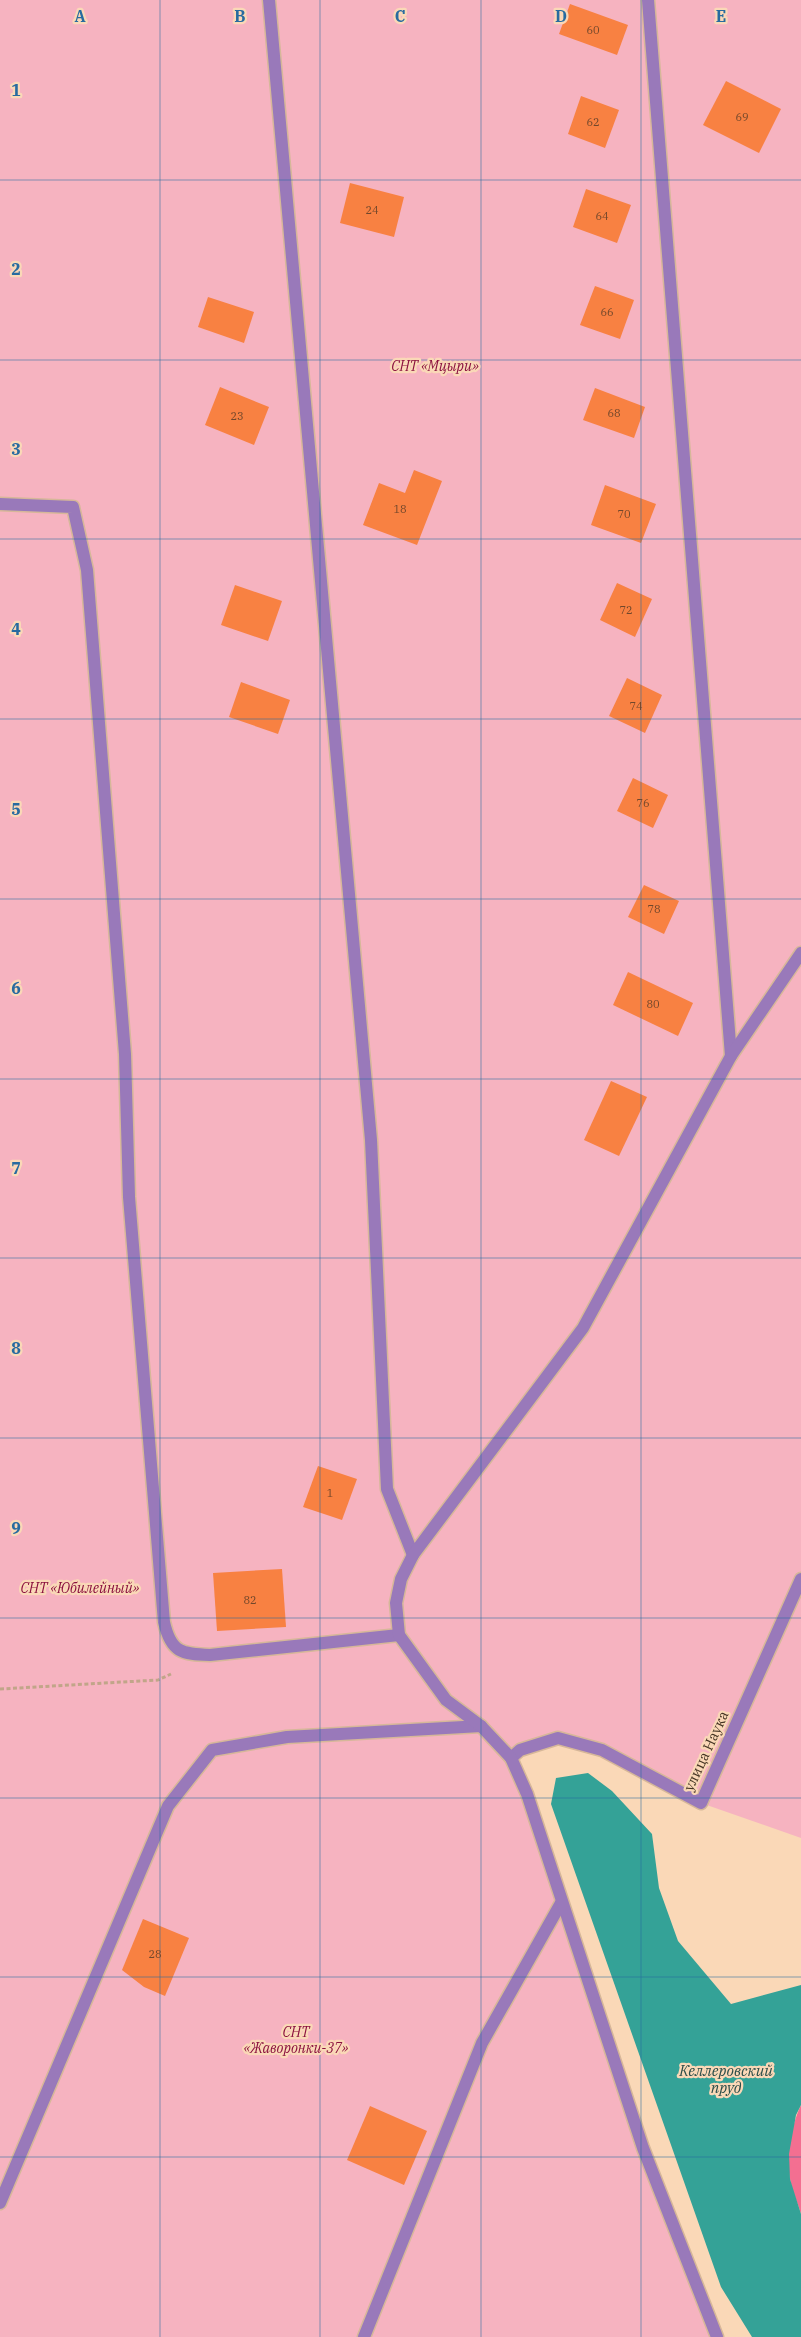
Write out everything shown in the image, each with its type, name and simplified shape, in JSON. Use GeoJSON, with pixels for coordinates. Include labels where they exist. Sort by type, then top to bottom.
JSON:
{"type":"FeatureCollection","features":[{"type":"Feature","properties":{"kind":"street"},"geometry":{"type":"LineString","coordinates":[[269,0],[371,1140],[386,1489],[413,1555]]}},
{"type":"Feature","properties":{"kind":"street"},"geometry":{"type":"LineString","coordinates":[[648,0],[731,1056]]}},
{"type":"Feature","properties":{"kind":"street"},"geometry":{"type":"LineString","coordinates":[[0,504],[73,507],[87,570],[125,1054],[129,1198],[164,1622],[167,1636],[175,1648],[187,1654],[210,1655],[399,1636]]}},
{"type":"Feature","properties":{"kind":"street"},"geometry":{"type":"LineString","coordinates":[[717,2337],[643,2148],[527,1794],[512,1758],[481,1726],[446,1700],[399,1636],[396,1603],[402,1579],[413,1555],[583,1328],[731,1056],[801,953]]}},
{"type":"Feature","properties":{"kind":"street","name":"улица Наука"},"geometry":{"type":"LineString","coordinates":[[512,1758],[520,1750],[558,1738],[602,1750],[701,1803],[801,1579]]}},
{"type":"Feature","properties":{"kind":"street"},"geometry":{"type":"LineString","coordinates":[[0,2203],[168,1806],[212,1750],[286,1737],[481,1726]]}},
{"type":"Feature","properties":{"kind":"street"},"geometry":{"type":"LineString","coordinates":[[364,2337],[482,2043],[562,1903]]}},
{"type":"Feature","properties":{"kind":"path"},"geometry":{"type":"LineString","coordinates":[[0,1689],[158,1680],[173,1673],[187,1654]]}},
{"type":"Feature","properties":{"kind":"green space"},"geometry":{"type":"Polygon","coordinates":[[[0,0],[801,0],[801,1838],[701,1803],[602,1750],[557,1738],[512,1758],[717,2337],[0,2337],[0,0]]]}},
{"type":"Feature","properties":{"kind":"shaded area"},"geometry":{"type":"Polygon","coordinates":[[[801,2105],[801,2214],[791,2183],[789,2151],[792,2132],[801,2105]]]}},
{"type":"Feature","properties":{"kind":"water","name":"Келлеровский пруд"},"geometry":{"type":"Polygon","coordinates":[[[588,1773],[612,1791],[652,1834],[659,1888],[678,1941],[731,2004],[801,1985],[801,2105],[796,2115],[789,2154],[790,2179],[801,2214],[801,2337],[752,2337],[721,2287],[551,1804],[556,1778],[588,1773]]]}},
{"type":"Feature","properties":{"kind":"building"},"geometry":{"type":"Polygon","coordinates":[[[570,4],[628,25],[617,55],[559,34],[570,4]]]}},
{"type":"Feature","properties":{"kind":"building"},"geometry":{"type":"Polygon","coordinates":[[[726,81],[781,109],[759,153],[703,125],[726,81]]]}},
{"type":"Feature","properties":{"kind":"building"},"geometry":{"type":"Polygon","coordinates":[[[581,96],[619,110],[605,148],[568,134],[581,96]]]}},
{"type":"Feature","properties":{"kind":"building"},"geometry":{"type":"Polygon","coordinates":[[[350,183],[404,197],[394,237],[340,223],[350,183]]]}},
{"type":"Feature","properties":{"kind":"building"},"geometry":{"type":"Polygon","coordinates":[[[586,189],[631,205],[617,243],[573,227],[586,189]]]}},
{"type":"Feature","properties":{"kind":"building"},"geometry":{"type":"Polygon","coordinates":[[[595,286],[634,300],[620,339],[580,325],[595,286]]]}},
{"type":"Feature","properties":{"kind":"building"},"geometry":{"type":"Polygon","coordinates":[[[208,297],[254,312],[244,343],[198,327],[208,297]]]}},
{"type":"Feature","properties":{"kind":"building"},"geometry":{"type":"Polygon","coordinates":[[[220,387],[269,407],[254,445],[205,425],[220,387]]]}},
{"type":"Feature","properties":{"kind":"building"},"geometry":{"type":"Polygon","coordinates":[[[595,388],[645,407],[634,438],[583,420],[595,388]]]}},
{"type":"Feature","properties":{"kind":"building"},"geometry":{"type":"Polygon","coordinates":[[[414,470],[442,481],[417,545],[363,525],[379,483],[405,493],[414,470]]]}},
{"type":"Feature","properties":{"kind":"building"},"geometry":{"type":"Polygon","coordinates":[[[605,485],[656,504],[641,543],[591,525],[605,485]]]}},
{"type":"Feature","properties":{"kind":"building"},"geometry":{"type":"Polygon","coordinates":[[[617,583],[652,599],[635,637],[600,620],[617,583]]]}},
{"type":"Feature","properties":{"kind":"building"},"geometry":{"type":"Polygon","coordinates":[[[235,585],[282,601],[268,641],[221,625],[235,585]]]}},
{"type":"Feature","properties":{"kind":"building"},"geometry":{"type":"Polygon","coordinates":[[[627,678],[662,695],[645,733],[609,716],[627,678]]]}},
{"type":"Feature","properties":{"kind":"building"},"geometry":{"type":"Polygon","coordinates":[[[241,682],[290,700],[278,734],[229,717],[241,682]]]}},
{"type":"Feature","properties":{"kind":"building"},"geometry":{"type":"Polygon","coordinates":[[[633,778],[668,795],[653,828],[617,811],[633,778]]]}},
{"type":"Feature","properties":{"kind":"building"},"geometry":{"type":"Polygon","coordinates":[[[644,885],[679,901],[664,934],[628,917],[644,885]]]}},
{"type":"Feature","properties":{"kind":"building"},"geometry":{"type":"Polygon","coordinates":[[[628,972],[693,1003],[678,1036],[613,1005],[628,972]]]}},
{"type":"Feature","properties":{"kind":"building"},"geometry":{"type":"Polygon","coordinates":[[[611,1081],[647,1097],[619,1156],[584,1140],[611,1081]]]}},
{"type":"Feature","properties":{"kind":"building"},"geometry":{"type":"Polygon","coordinates":[[[318,1466],[357,1479],[342,1520],[303,1507],[318,1466]]]}},
{"type":"Feature","properties":{"kind":"building"},"geometry":{"type":"Polygon","coordinates":[[[282,1569],[286,1627],[217,1631],[213,1573],[282,1569]]]}},
{"type":"Feature","properties":{"kind":"building"},"geometry":{"type":"Polygon","coordinates":[[[143,1919],[189,1938],[165,1996],[144,1987],[122,1970],[143,1919]]]}},
{"type":"Feature","properties":{"kind":"building"},"geometry":{"type":"Polygon","coordinates":[[[370,2106],[427,2131],[404,2185],[347,2160],[370,2106]]]}},
{"type":"Feature","properties":{"kind":"park label","name":"СНТ «Мцыри»"},"geometry":{"type":"Point","coordinates":[435,366]}},
{"type":"Feature","properties":{"kind":"park label","name":"СНТ «Юбилейный»"},"geometry":{"type":"Point","coordinates":[80,1588]}},
{"type":"Feature","properties":{"kind":"park label","name":"СНТ «Жаворонки-37»"},"geometry":{"type":"Point","coordinates":[296,2040]}}]}
